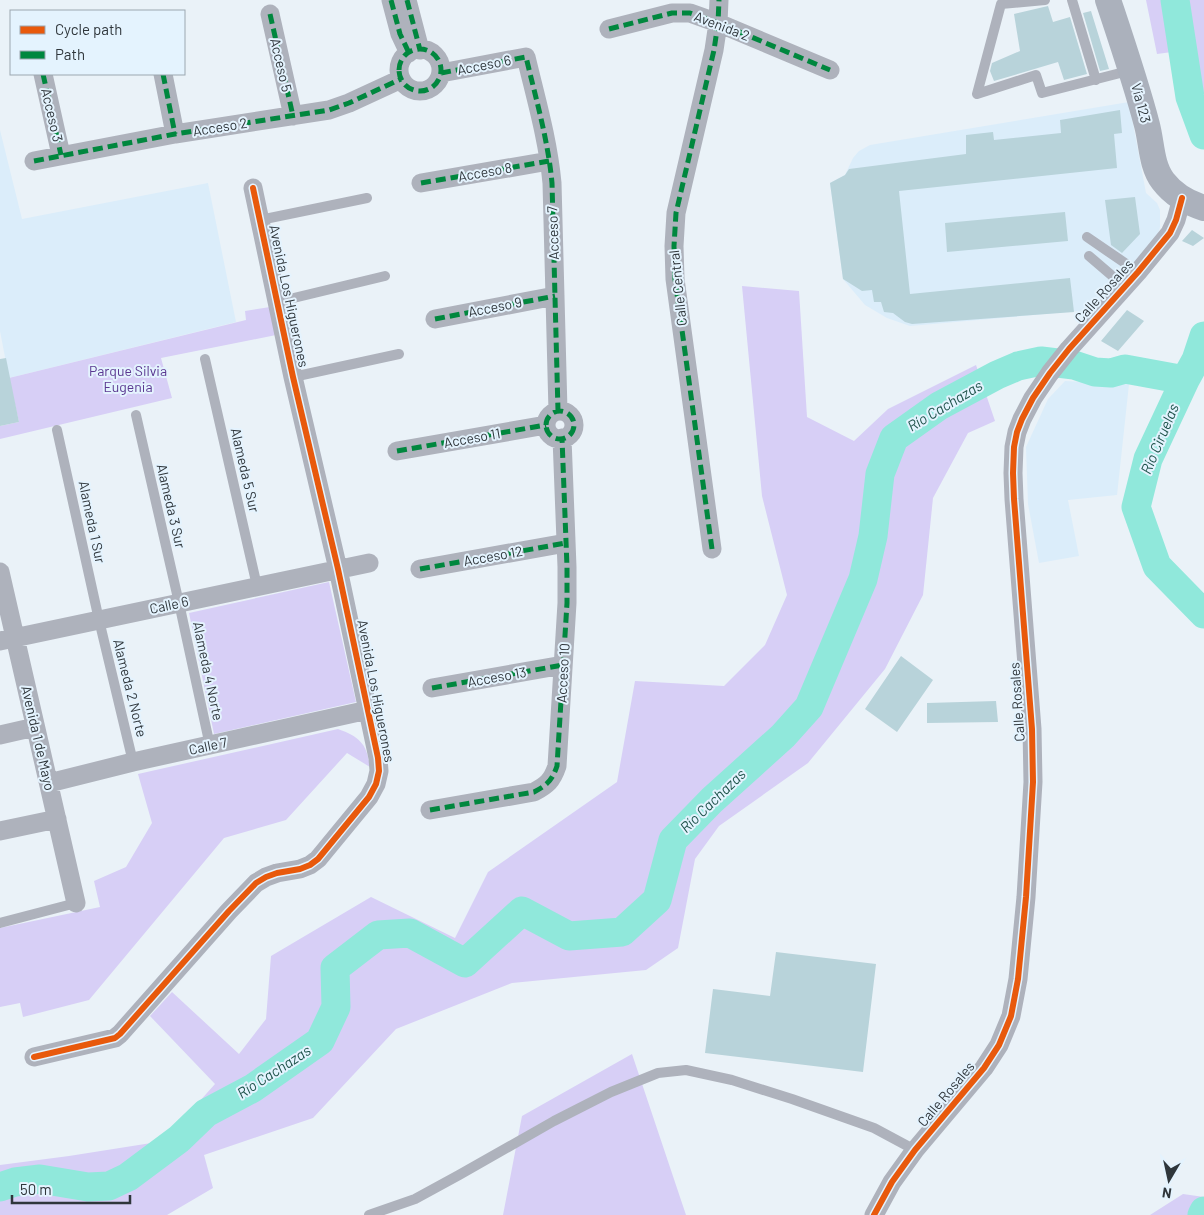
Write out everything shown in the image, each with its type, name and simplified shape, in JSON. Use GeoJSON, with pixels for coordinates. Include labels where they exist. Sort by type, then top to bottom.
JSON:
{"type":"FeatureCollection","features":[{"type":"Feature","properties":{"kind":"main road","name":"Vía 123"},"geometry":{"type":"LineString","coordinates":[[1108,0],[1132,70],[1148,127],[1154,163],[1162,180],[1170,189],[1196,204]]}},
{"type":"Feature","properties":{"kind":"street"},"geometry":{"type":"LineString","coordinates":[[391,0],[400,34],[414,51]]}},
{"type":"Feature","properties":{"kind":"street"},"geometry":{"type":"LineString","coordinates":[[407,0],[414,51]]}},
{"type":"Feature","properties":{"kind":"street","name":"Calle Central"},"geometry":{"type":"LineString","coordinates":[[712,549],[675,278],[674,246],[676,213],[714,50],[719,0]]}},
{"type":"Feature","properties":{"kind":"street","name":"Avenida 2"},"geometry":{"type":"LineString","coordinates":[[609,29],[672,13],[690,13],[830,70]]}},
{"type":"Feature","properties":{"kind":"street","name":"Acceso 5"},"geometry":{"type":"LineString","coordinates":[[270,14],[293,116]]}},
{"type":"Feature","properties":{"kind":"street"},"geometry":{"type":"LineString","coordinates":[[414,51],[427,51],[438,60],[441,73],[435,85],[430,89],[416,91],[405,85],[401,79],[399,67],[401,62],[414,51]]}},
{"type":"Feature","properties":{"kind":"street","name":"Acceso 6"},"geometry":{"type":"LineString","coordinates":[[441,73],[526,57]]}},
{"type":"Feature","properties":{"kind":"street","name":"Acceso 7"},"geometry":{"type":"LineString","coordinates":[[526,57],[546,140],[552,184],[555,296],[552,418]]}},
{"type":"Feature","properties":{"kind":"street","name":"Acceso 3"},"geometry":{"type":"LineString","coordinates":[[43,75],[61,155]]}},
{"type":"Feature","properties":{"kind":"street"},"geometry":{"type":"LineString","coordinates":[[163,75],[175,134]]}},
{"type":"Feature","properties":{"kind":"street","name":"Acceso 2"},"geometry":{"type":"LineString","coordinates":[[34,161],[175,134],[329,110],[401,79]]}},
{"type":"Feature","properties":{"kind":"street","name":"Acceso 8"},"geometry":{"type":"LineString","coordinates":[[421,183],[550,161]]}},
{"type":"Feature","properties":{"kind":"street","name":"Avenida Los Higuerones"},"geometry":{"type":"LineString","coordinates":[[34,1057],[115,1038],[228,911],[256,883],[277,873],[300,869],[318,859],[369,797],[376,784],[379,771],[378,758],[253,188]]}},
{"type":"Feature","properties":{"kind":"street","name":"Calle Rosales"},"geometry":{"type":"LineString","coordinates":[[874,1215],[892,1182],[915,1150],[984,1068],[999,1045],[1011,1016],[1018,979],[1026,897],[1033,782],[1032,729],[1012,473],[1017,432],[1033,398],[1050,373],[1138,272],[1170,233],[1176,220],[1196,204]]}},
{"type":"Feature","properties":{"kind":"street","name":"Acceso 9"},"geometry":{"type":"LineString","coordinates":[[435,319],[555,296]]}},
{"type":"Feature","properties":{"kind":"street","name":"Acceso 10"},"geometry":{"type":"LineString","coordinates":[[430,810],[534,792],[547,785],[554,776],[557,766],[567,603],[562,438],[553,437],[550,434],[552,418]]}},
{"type":"Feature","properties":{"kind":"street","name":"Acceso 11"},"geometry":{"type":"LineString","coordinates":[[397,451],[552,418]]}},
{"type":"Feature","properties":{"kind":"street","name":"Acceso 12"},"geometry":{"type":"LineString","coordinates":[[420,569],[566,543]]}},
{"type":"Feature","properties":{"kind":"street","name":"Calle 6"},"geometry":{"type":"LineString","coordinates":[[7,640],[368,562]]}},
{"type":"Feature","properties":{"kind":"street","name":"Avenida 1 de Mayo"},"geometry":{"type":"LineString","coordinates":[[0,572],[7,640],[35,727],[76,903]]}},
{"type":"Feature","properties":{"kind":"street","name":"Acceso 13"},"geometry":{"type":"LineString","coordinates":[[432,688],[563,665]]}},
{"type":"Feature","properties":{"kind":"street","name":"Calle 7"},"geometry":{"type":"LineString","coordinates":[[49,783],[134,762],[368,710]]}},
{"type":"Feature","properties":{"kind":"street"},"geometry":{"type":"LineString","coordinates":[[0,735],[35,727]]}},
{"type":"Feature","properties":{"kind":"street"},"geometry":{"type":"LineString","coordinates":[[0,831],[57,819]]}},
{"type":"Feature","properties":{"kind":"lane"},"geometry":{"type":"LineString","coordinates":[[1045,0],[1001,4],[976,94],[1036,75],[1042,93],[1132,70]]}},
{"type":"Feature","properties":{"kind":"lane"},"geometry":{"type":"LineString","coordinates":[[1072,0],[1096,80]]}},
{"type":"Feature","properties":{"kind":"lane"},"geometry":{"type":"LineString","coordinates":[[260,220],[366,198]]}},
{"type":"Feature","properties":{"kind":"lane"},"geometry":{"type":"LineString","coordinates":[[1087,237],[1138,272]]}},
{"type":"Feature","properties":{"kind":"lane"},"geometry":{"type":"LineString","coordinates":[[1089,256],[1124,286]]}},
{"type":"Feature","properties":{"kind":"lane"},"geometry":{"type":"LineString","coordinates":[[277,302],[385,276]]}},
{"type":"Feature","properties":{"kind":"lane"},"geometry":{"type":"LineString","coordinates":[[293,377],[399,354]]}},
{"type":"Feature","properties":{"kind":"lane","name":"Alameda 5 Sur"},"geometry":{"type":"LineString","coordinates":[[206,359],[257,586]]}},
{"type":"Feature","properties":{"kind":"lane","name":"Alameda 3 Sur"},"geometry":{"type":"LineString","coordinates":[[136,416],[179,603]]}},
{"type":"Feature","properties":{"kind":"lane","name":"Alameda 1 Sur"},"geometry":{"type":"LineString","coordinates":[[57,430],[99,620]]}},
{"type":"Feature","properties":{"kind":"lane","name":"Alameda 4 Norte"},"geometry":{"type":"LineString","coordinates":[[179,603],[210,746]]}},
{"type":"Feature","properties":{"kind":"lane","name":"Alameda 2 Norte"},"geometry":{"type":"LineString","coordinates":[[99,620],[134,762]]}},
{"type":"Feature","properties":{"kind":"lane"},"geometry":{"type":"LineString","coordinates":[[0,923],[76,903]]}},
{"type":"Feature","properties":{"kind":"lane"},"geometry":{"type":"LineString","coordinates":[[369,1215],[415,1198],[460,1175],[554,1121],[611,1092],[658,1073],[686,1070],[732,1080],[874,1128],[915,1150]]}},
{"type":"Feature","properties":{"kind":"shaded area"},"geometry":{"type":"Polygon","coordinates":[[[1129,102],[1146,193],[1157,203],[1160,210],[1160,227],[1158,235],[1151,245],[1090,310],[910,326],[887,318],[865,305],[843,279],[830,183],[845,175],[853,158],[859,151],[870,145],[1129,102]]]}},
{"type":"Feature","properties":{"kind":"shaded area"},"geometry":{"type":"Polygon","coordinates":[[[0,130],[22,219],[208,183],[236,322],[9,378],[0,331],[0,130]]]}},
{"type":"Feature","properties":{"kind":"shaded area"},"geometry":{"type":"Polygon","coordinates":[[[1065,381],[1129,384],[1117,495],[1068,500],[1079,556],[1039,563],[1028,504],[1026,447],[1048,399],[1065,381]]]}},
{"type":"Feature","properties":{"kind":"green space"},"geometry":{"type":"Polygon","coordinates":[[[1146,0],[1204,0],[1204,123],[1193,94],[1187,50],[1157,54],[1146,0]]]}},
{"type":"Feature","properties":{"kind":"green space"},"geometry":{"type":"Polygon","coordinates":[[[742,286],[799,291],[807,417],[854,441],[888,409],[976,365],[995,421],[968,433],[933,498],[923,595],[885,669],[808,763],[719,826],[695,859],[678,948],[646,970],[512,983],[396,1029],[313,1118],[204,1155],[213,1188],[167,1215],[0,1215],[0,1165],[164,1141],[215,1084],[150,1016],[172,992],[239,1054],[266,1019],[271,956],[371,897],[455,938],[488,872],[617,782],[635,681],[724,686],[765,645],[787,595],[762,496],[742,286]]]}},
{"type":"Feature","properties":{"kind":"green space","name":"Parque Silvia Eugenia"},"geometry":{"type":"Polygon","coordinates":[[[270,307],[276,335],[161,358],[172,398],[0,439],[0,426],[19,422],[9,378],[246,320],[245,311],[270,307]]]}},
{"type":"Feature","properties":{"kind":"green space"},"geometry":{"type":"Polygon","coordinates":[[[329,582],[356,702],[214,734],[189,613],[329,582]]]}},
{"type":"Feature","properties":{"kind":"green space"},"geometry":{"type":"Polygon","coordinates":[[[338,729],[352,735],[361,742],[367,752],[370,767],[347,753],[286,820],[224,838],[89,1000],[23,1017],[20,1003],[0,1007],[0,928],[100,907],[94,881],[126,867],[152,823],[138,774],[338,729]]]}},
{"type":"Feature","properties":{"kind":"green space"},"geometry":{"type":"Polygon","coordinates":[[[632,1054],[686,1215],[503,1215],[522,1116],[632,1054]]]}},
{"type":"Feature","properties":{"kind":"green space"},"geometry":{"type":"Polygon","coordinates":[[[1183,1194],[1204,1197],[1204,1215],[1150,1215],[1183,1194]]]}},
{"type":"Feature","properties":{"kind":"building"},"geometry":{"type":"Polygon","coordinates":[[[1048,6],[1053,22],[1070,17],[1087,74],[1064,80],[1058,62],[994,81],[990,71],[992,63],[1020,51],[1014,14],[1048,6]]]}},
{"type":"Feature","properties":{"kind":"building"},"geometry":{"type":"Polygon","coordinates":[[[1091,11],[1109,69],[1100,71],[1083,13],[1091,11]]]}},
{"type":"Feature","properties":{"kind":"building"},"geometry":{"type":"Polygon","coordinates":[[[1120,110],[1122,133],[1114,134],[1117,168],[899,191],[910,294],[1070,278],[1074,312],[912,324],[905,322],[893,313],[884,312],[881,302],[874,302],[872,290],[862,291],[843,279],[830,183],[845,175],[849,169],[966,154],[966,135],[993,132],[994,140],[1061,133],[1060,120],[1120,110]]]}},
{"type":"Feature","properties":{"kind":"building"},"geometry":{"type":"Polygon","coordinates":[[[1135,197],[1140,234],[1122,253],[1111,245],[1105,200],[1135,197]]]}},
{"type":"Feature","properties":{"kind":"building"},"geometry":{"type":"Polygon","coordinates":[[[1065,212],[1068,241],[947,252],[945,223],[1065,212]]]}},
{"type":"Feature","properties":{"kind":"building"},"geometry":{"type":"Polygon","coordinates":[[[1192,230],[1204,238],[1193,246],[1182,241],[1192,230]]]}},
{"type":"Feature","properties":{"kind":"building"},"geometry":{"type":"Polygon","coordinates":[[[1127,310],[1144,321],[1118,351],[1101,341],[1127,310]]]}},
{"type":"Feature","properties":{"kind":"building"},"geometry":{"type":"Polygon","coordinates":[[[6,358],[19,422],[0,426],[0,359],[6,358]]]}},
{"type":"Feature","properties":{"kind":"building"},"geometry":{"type":"Polygon","coordinates":[[[901,656],[933,680],[897,732],[865,709],[901,656]]]}},
{"type":"Feature","properties":{"kind":"building"},"geometry":{"type":"Polygon","coordinates":[[[996,701],[998,722],[927,723],[927,703],[996,701]]]}},
{"type":"Feature","properties":{"kind":"building"},"geometry":{"type":"Polygon","coordinates":[[[776,952],[876,964],[863,1072],[705,1053],[713,989],[770,996],[776,952]]]}},
{"type":"Feature","properties":{"kind":"waterway","name":"Río Ciruelas"},"geometry":{"type":"LineString","coordinates":[[1175,0],[1190,97],[1204,135]]}},
{"type":"Feature","properties":{"kind":"waterway","name":"Río Ciruelas"},"geometry":{"type":"LineString","coordinates":[[1204,336],[1196,360],[1148,459],[1136,507],[1157,566],[1204,614]]}},
{"type":"Feature","properties":{"kind":"waterway","name":"Río Cachazas"},"geometry":{"type":"LineString","coordinates":[[0,1187],[15,1182],[40,1179],[88,1187],[109,1186],[128,1177],[179,1139],[206,1113],[253,1088],[320,1041],[336,1007],[335,968],[378,935],[410,933],[465,963],[522,911],[569,936],[622,932],[657,900],[673,840],[712,800],[783,736],[809,707],[863,579],[873,536],[880,474],[894,438],[939,406],[997,375],[1018,366],[1041,361],[1074,365],[1095,372],[1111,373],[1125,369],[1185,380]]}},
{"type":"Feature","properties":{"kind":"waterway","name":"Río Ciruelas"},"geometry":{"type":"LineString","coordinates":[[1202,1215],[1204,1211]]}},
{"type":"Feature","properties":{"kind":"marked path"},"geometry":{"type":"LineString","coordinates":[[391,0],[400,34],[409,53]]}},
{"type":"Feature","properties":{"kind":"marked path"},"geometry":{"type":"LineString","coordinates":[[407,0],[420,50]]}},
{"type":"Feature","properties":{"kind":"marked path"},"geometry":{"type":"LineString","coordinates":[[712,549],[675,279],[674,246],[676,213],[714,50],[719,0]]}},
{"type":"Feature","properties":{"kind":"marked path"},"geometry":{"type":"LineString","coordinates":[[609,29],[672,13],[690,13],[830,70]]}},
{"type":"Feature","properties":{"kind":"marked path"},"geometry":{"type":"LineString","coordinates":[[270,14],[293,116]]}},
{"type":"Feature","properties":{"kind":"marked path"},"geometry":{"type":"LineString","coordinates":[[420,49],[435,55],[441,70],[435,85],[420,91],[405,85],[399,70],[405,55],[420,49]]}},
{"type":"Feature","properties":{"kind":"marked path"},"geometry":{"type":"LineString","coordinates":[[441,73],[526,57],[545,135],[552,183],[558,411]]}},
{"type":"Feature","properties":{"kind":"marked path"},"geometry":{"type":"LineString","coordinates":[[43,75],[61,155]]}},
{"type":"Feature","properties":{"kind":"marked path"},"geometry":{"type":"LineString","coordinates":[[163,75],[175,134]]}},
{"type":"Feature","properties":{"kind":"marked path"},"geometry":{"type":"LineString","coordinates":[[34,161],[175,134],[329,110],[401,79]]}},
{"type":"Feature","properties":{"kind":"marked path"},"geometry":{"type":"LineString","coordinates":[[421,183],[549,161]]}},
{"type":"Feature","properties":{"kind":"marked path"},"geometry":{"type":"LineString","coordinates":[[435,319],[555,296]]}},
{"type":"Feature","properties":{"kind":"marked path"},"geometry":{"type":"LineString","coordinates":[[560,411],[570,415],[574,425],[570,435],[560,439],[550,435],[546,425],[550,415],[560,411]]}},
{"type":"Feature","properties":{"kind":"marked path"},"geometry":{"type":"LineString","coordinates":[[397,451],[546,425]]}},
{"type":"Feature","properties":{"kind":"marked path"},"geometry":{"type":"LineString","coordinates":[[430,810],[534,792],[548,782],[557,766],[567,603],[562,438]]}},
{"type":"Feature","properties":{"kind":"marked path"},"geometry":{"type":"LineString","coordinates":[[420,569],[566,543]]}},
{"type":"Feature","properties":{"kind":"marked path"},"geometry":{"type":"LineString","coordinates":[[432,688],[563,665]]}},
{"type":"Feature","properties":{"kind":"cycle path"},"geometry":{"type":"LineString","coordinates":[[34,1057],[115,1038],[256,883],[277,873],[300,869],[318,859],[369,797],[376,784],[379,771],[378,758],[253,188]]}},
{"type":"Feature","properties":{"kind":"cycle path"},"geometry":{"type":"LineString","coordinates":[[874,1215],[892,1182],[915,1150],[984,1068],[999,1045],[1011,1016],[1018,979],[1026,897],[1033,782],[1032,729],[1014,499],[1014,447],[1017,432],[1033,398],[1050,373],[1170,233],[1182,198]]}}]}
